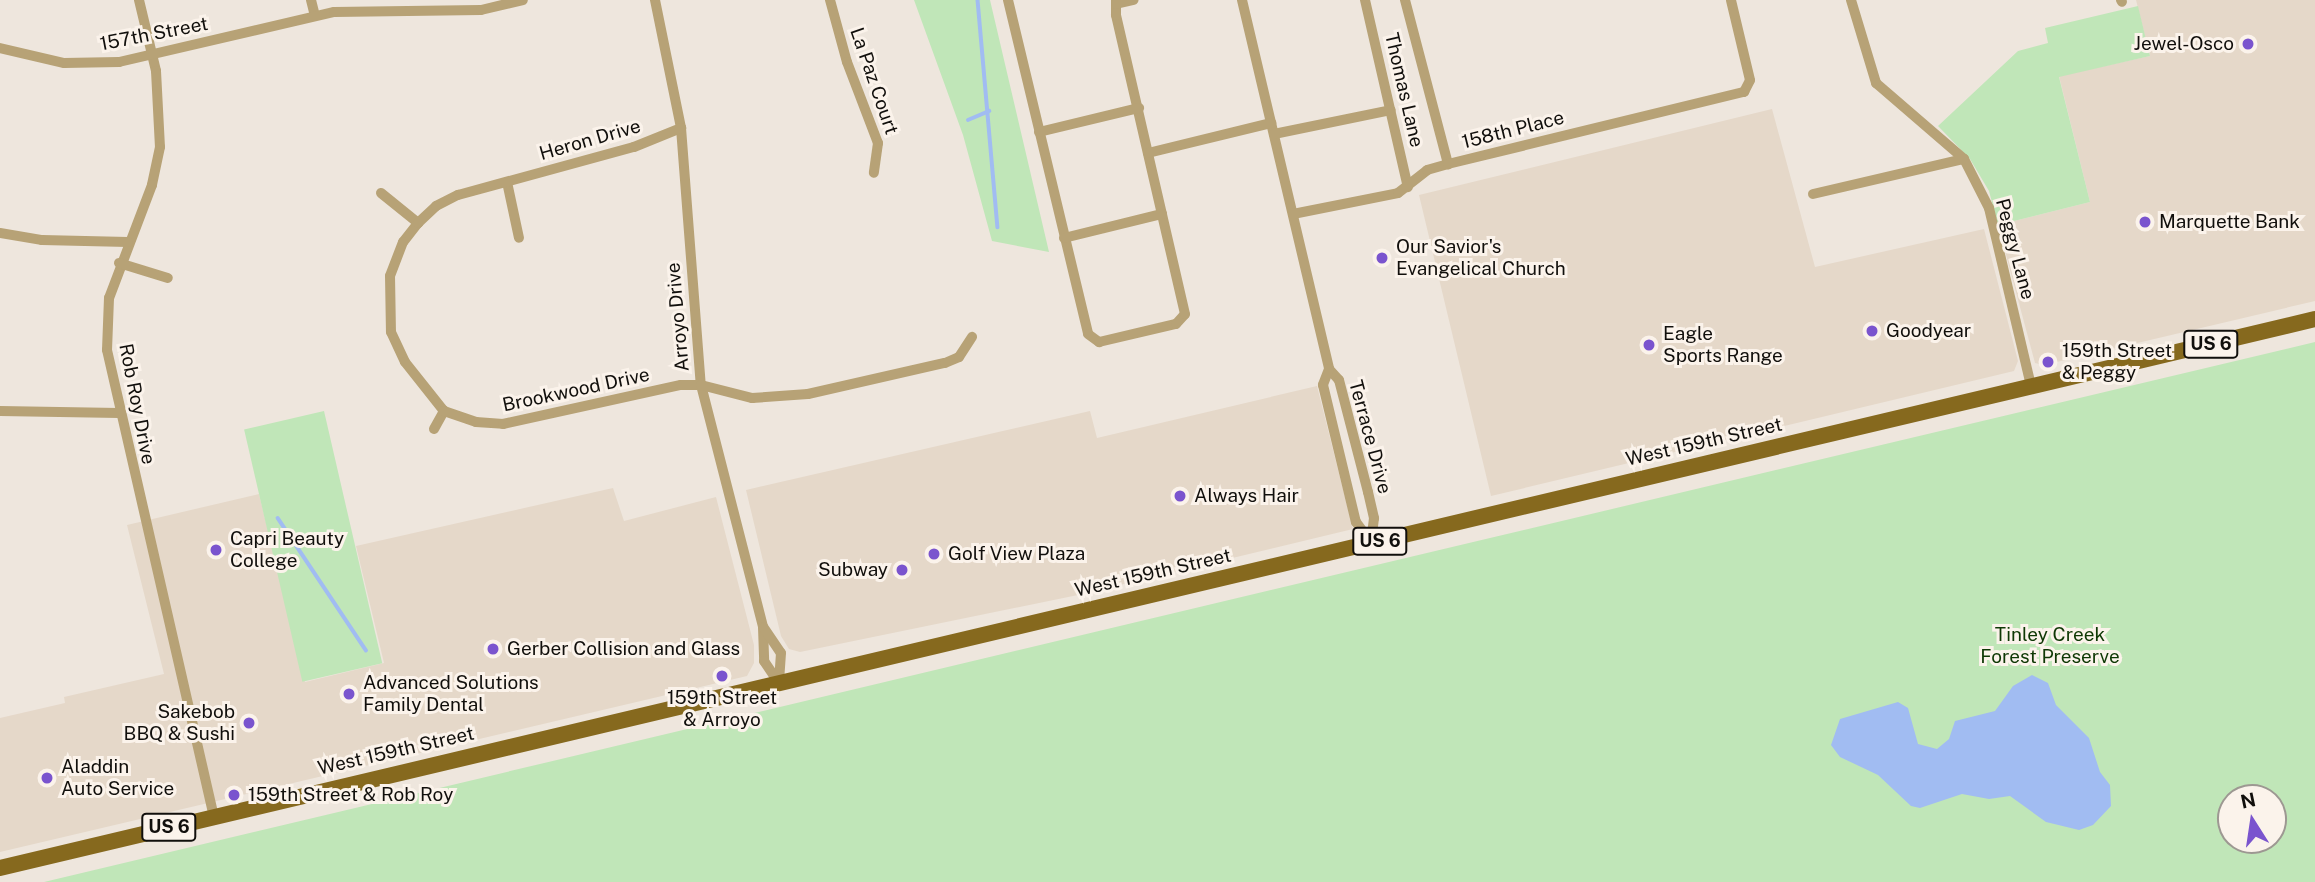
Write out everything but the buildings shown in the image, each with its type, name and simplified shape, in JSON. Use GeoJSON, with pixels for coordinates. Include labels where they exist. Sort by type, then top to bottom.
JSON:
{"type":"FeatureCollection","features":[{"type":"Feature","properties":{"kind":"main road","name":"West 159th Street"},"geometry":{"type":"LineString","coordinates":[[0,869],[2315,319]]}},
{"type":"Feature","properties":{"kind":"street","name":"Rob Roy Drive"},"geometry":{"type":"LineString","coordinates":[[139,0],[161,107],[160,146],[152,185],[119,263],[106,327],[119,413],[215,816]]}},
{"type":"Feature","properties":{"kind":"street"},"geometry":{"type":"LineString","coordinates":[[311,0],[315,16]]}},
{"type":"Feature","properties":{"kind":"street","name":"157th Street"},"geometry":{"type":"LineString","coordinates":[[0,48],[64,64],[120,62],[315,16],[368,9],[480,5],[523,0]]}},
{"type":"Feature","properties":{"kind":"street","name":"Arroyo Drive"},"geometry":{"type":"LineString","coordinates":[[655,0],[681,128],[701,385],[763,627],[764,662],[779,683]]}},
{"type":"Feature","properties":{"kind":"street","name":"La Paz Court"},"geometry":{"type":"LineString","coordinates":[[830,0],[846,62],[878,143],[874,173]]}},
{"type":"Feature","properties":{"kind":"street"},"geometry":{"type":"LineString","coordinates":[[1008,0],[1088,334],[1103,342],[1175,324],[1185,314],[1116,2],[1133,0]]}},
{"type":"Feature","properties":{"kind":"street","name":"Terrace Drive"},"geometry":{"type":"LineString","coordinates":[[1242,0],[1329,369],[1339,380],[1368,492],[1374,518],[1371,543]]}},
{"type":"Feature","properties":{"kind":"street","name":"Thomas Lane"},"geometry":{"type":"LineString","coordinates":[[1365,0],[1408,187]]}},
{"type":"Feature","properties":{"kind":"street","name":"Thomas Lane"},"geometry":{"type":"LineString","coordinates":[[1405,0],[1448,164]]}},
{"type":"Feature","properties":{"kind":"street","name":"158th Place"},"geometry":{"type":"LineString","coordinates":[[1293,214],[1408,187],[1427,170],[1448,164],[1748,89],[1750,80],[1731,0]]}},
{"type":"Feature","properties":{"kind":"street","name":"Peggy Lane"},"geometry":{"type":"LineString","coordinates":[[1850,0],[1876,83],[1964,159],[1989,208],[2031,386]]}},
{"type":"Feature","properties":{"kind":"street"},"geometry":{"type":"LineString","coordinates":[[1040,132],[1139,108]]}},
{"type":"Feature","properties":{"kind":"street"},"geometry":{"type":"LineString","coordinates":[[1274,134],[1391,110]]}},
{"type":"Feature","properties":{"kind":"street"},"geometry":{"type":"LineString","coordinates":[[1148,153],[1271,123]]}},
{"type":"Feature","properties":{"kind":"street","name":"Heron Drive"},"geometry":{"type":"LineString","coordinates":[[444,411],[405,362],[394,343],[388,313],[395,260],[418,223],[436,206],[458,195],[634,147],[681,128]]}},
{"type":"Feature","properties":{"kind":"street"},"geometry":{"type":"LineString","coordinates":[[1813,194],[1964,159]]}},
{"type":"Feature","properties":{"kind":"street"},"geometry":{"type":"LineString","coordinates":[[507,182],[519,238]]}},
{"type":"Feature","properties":{"kind":"street"},"geometry":{"type":"LineString","coordinates":[[381,193],[418,223]]}},
{"type":"Feature","properties":{"kind":"street"},"geometry":{"type":"LineString","coordinates":[[1064,238],[1162,214]]}},
{"type":"Feature","properties":{"kind":"street"},"geometry":{"type":"LineString","coordinates":[[0,233],[41,240],[128,242]]}},
{"type":"Feature","properties":{"kind":"street"},"geometry":{"type":"LineString","coordinates":[[119,263],[168,278]]}},
{"type":"Feature","properties":{"kind":"street","name":"Brookwood Drive"},"geometry":{"type":"LineString","coordinates":[[444,411],[476,422],[503,424],[681,385],[701,385],[752,398],[808,394],[945,363],[958,357],[972,337]]}},
{"type":"Feature","properties":{"kind":"street","name":"Terrace Drive"},"geometry":{"type":"LineString","coordinates":[[1329,369],[1323,384],[1350,498],[1356,522],[1371,543]]}},
{"type":"Feature","properties":{"kind":"street"},"geometry":{"type":"LineString","coordinates":[[0,411],[119,413]]}},
{"type":"Feature","properties":{"kind":"street"},"geometry":{"type":"LineString","coordinates":[[434,429],[444,411]]}},
{"type":"Feature","properties":{"kind":"street","name":"Arroyo Drive"},"geometry":{"type":"LineString","coordinates":[[763,627],[781,653],[779,683]]}},
{"type":"Feature","properties":{"kind":"shaded area"},"geometry":{"type":"Polygon","coordinates":[[[2136,0],[2315,0],[2315,301],[2044,365],[2035,363],[1998,225],[2090,202],[2059,76],[2150,56],[2136,0]]]}},
{"type":"Feature","properties":{"kind":"shaded area"},"geometry":{"type":"Polygon","coordinates":[[[1772,109],[1815,267],[1984,229],[2018,361],[2014,371],[1491,496],[1419,195],[1772,109]]]}},
{"type":"Feature","properties":{"kind":"shaded area"},"geometry":{"type":"Polygon","coordinates":[[[1317,386],[1353,529],[1078,595],[800,652],[789,649],[781,636],[746,490],[1090,411],[1097,438],[1317,386]]]}},
{"type":"Feature","properties":{"kind":"shaded area"},"geometry":{"type":"Polygon","coordinates":[[[613,488],[624,521],[716,497],[754,645],[754,663],[747,676],[0,852],[0,718],[65,703],[64,697],[164,674],[127,525],[259,494],[305,682],[384,663],[356,546],[613,488]]]}},
{"type":"Feature","properties":{"kind":"green space"},"geometry":{"type":"Polygon","coordinates":[[[914,0],[990,0],[1049,252],[992,241],[963,135],[914,0]]]}},
{"type":"Feature","properties":{"kind":"green space"},"geometry":{"type":"Polygon","coordinates":[[[2138,6],[2150,56],[2059,77],[2090,202],[1998,225],[1989,191],[1970,159],[1938,126],[2018,51],[2048,43],[2045,28],[2138,6]]]}},
{"type":"Feature","properties":{"kind":"green space","name":"Tinley Creek Forest Preserve"},"geometry":{"type":"Polygon","coordinates":[[[2315,342],[2315,882],[44,882],[2315,342]]]}},
{"type":"Feature","properties":{"kind":"green space"},"geometry":{"type":"Polygon","coordinates":[[[324,411],[382,663],[302,682],[244,429],[324,411]]]}},
{"type":"Feature","properties":{"kind":"water"},"geometry":{"type":"Polygon","coordinates":[[[2032,675],[2048,683],[2056,705],[2089,738],[2100,772],[2110,785],[2111,806],[2093,825],[2079,830],[2046,822],[2010,796],[1989,799],[1962,794],[1920,808],[1911,806],[1878,775],[1840,757],[1831,745],[1840,719],[1898,702],[1908,708],[1918,744],[1937,749],[1949,739],[1955,721],[1995,711],[2013,686],[2032,675]]]}},
{"type":"Feature","properties":{"kind":"waterway"},"geometry":{"type":"LineString","coordinates":[[978,0],[998,227]]}},
{"type":"Feature","properties":{"kind":"waterway"},"geometry":{"type":"LineString","coordinates":[[968,120],[989,111]]}},
{"type":"Feature","properties":{"kind":"waterway"},"geometry":{"type":"LineString","coordinates":[[278,518],[366,650]]}},
{"type":"Feature","properties":{"kind":"place","name":"Jewel-Osco"},"geometry":{"type":"Point","coordinates":[2248,44]}},
{"type":"Feature","properties":{"kind":"place","name":"Marquette Bank"},"geometry":{"type":"Point","coordinates":[2145,222]}},
{"type":"Feature","properties":{"kind":"place","name":"Our Savior's Evangelical Church"},"geometry":{"type":"Point","coordinates":[1382,258]}},
{"type":"Feature","properties":{"kind":"place","name":"Goodyear"},"geometry":{"type":"Point","coordinates":[1872,331]}},
{"type":"Feature","properties":{"kind":"place","name":"Eagle Sports Range"},"geometry":{"type":"Point","coordinates":[1649,345]}},
{"type":"Feature","properties":{"kind":"place","name":"159th Street & Peggy"},"geometry":{"type":"Point","coordinates":[2048,362]}},
{"type":"Feature","properties":{"kind":"place","name":"Always Hair"},"geometry":{"type":"Point","coordinates":[1180,496]}},
{"type":"Feature","properties":{"kind":"place","name":"Capri Beauty College"},"geometry":{"type":"Point","coordinates":[216,550]}},
{"type":"Feature","properties":{"kind":"place","name":"Golf View Plaza"},"geometry":{"type":"Point","coordinates":[934,554]}},
{"type":"Feature","properties":{"kind":"place","name":"Subway"},"geometry":{"type":"Point","coordinates":[902,570]}},
{"type":"Feature","properties":{"kind":"place","name":"Gerber Collision and Glass"},"geometry":{"type":"Point","coordinates":[493,649]}},
{"type":"Feature","properties":{"kind":"place","name":"159th Street & Arroyo"},"geometry":{"type":"Point","coordinates":[722,676]}},
{"type":"Feature","properties":{"kind":"place","name":"Advanced Solutions Family Dental"},"geometry":{"type":"Point","coordinates":[349,694]}},
{"type":"Feature","properties":{"kind":"place","name":"Sakebob BBQ & Sushi"},"geometry":{"type":"Point","coordinates":[249,723]}},
{"type":"Feature","properties":{"kind":"place","name":"Aladdin Auto Service"},"geometry":{"type":"Point","coordinates":[47,778]}},
{"type":"Feature","properties":{"kind":"place","name":"159th Street & Rob Roy"},"geometry":{"type":"Point","coordinates":[234,795]}}]}
